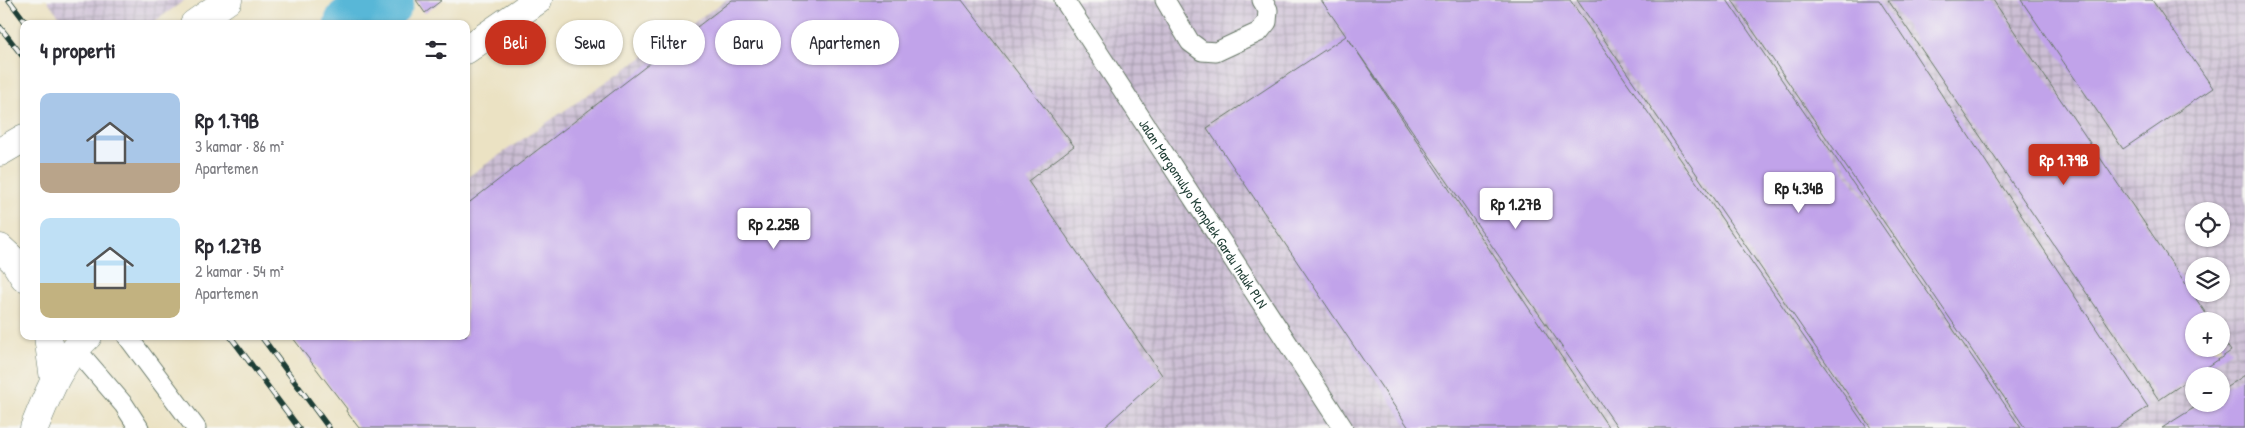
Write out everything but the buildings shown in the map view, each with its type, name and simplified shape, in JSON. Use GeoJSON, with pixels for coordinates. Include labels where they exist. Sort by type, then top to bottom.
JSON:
{"type":"FeatureCollection","features":[{"type":"Feature","properties":{"kind":"main road"},"geometry":{"type":"LineString","coordinates":[[200,20],[228,0]]}},
{"type":"Feature","properties":{"kind":"main road"},"geometry":{"type":"LineString","coordinates":[[470,47],[538,0]]}},
{"type":"Feature","properties":{"kind":"main road"},"geometry":{"type":"LineString","coordinates":[[0,152],[20,140]]}},
{"type":"Feature","properties":{"kind":"main road"},"geometry":{"type":"LineString","coordinates":[[0,248],[14,261],[20,271]]}},
{"type":"Feature","properties":{"kind":"main road"},"geometry":{"type":"LineString","coordinates":[[49,340],[54,379]]}},
{"type":"Feature","properties":{"kind":"main road"},"geometry":{"type":"LineString","coordinates":[[34,428],[54,379],[82,342]]}},
{"type":"Feature","properties":{"kind":"lane","name":"Jalan Margomulyo Komplek Gardu Induk PLN"},"geometry":{"type":"LineString","coordinates":[[1064,0],[1342,428]]}},
{"type":"Feature","properties":{"kind":"lane"},"geometry":{"type":"LineString","coordinates":[[1165,0],[1190,42],[1202,52],[1216,52],[1259,32],[1267,22],[1268,10],[1262,0]]}},
{"type":"Feature","properties":{"kind":"lane"},"geometry":{"type":"LineString","coordinates":[[130,340],[196,428]]}},
{"type":"Feature","properties":{"kind":"lane"},"geometry":{"type":"LineString","coordinates":[[82,342],[139,428]]}},
{"type":"Feature","properties":{"kind":"shaded area"},"geometry":{"type":"Polygon","coordinates":[[[47,0],[185,0],[157,20],[62,20],[47,0]]]}},
{"type":"Feature","properties":{"kind":"shaded area"},"geometry":{"type":"Polygon","coordinates":[[[726,0],[2245,0],[2245,428],[375,428],[462,340],[470,340],[470,175],[633,64],[705,65],[705,20],[697,20],[726,0]]]}},
{"type":"Feature","properties":{"kind":"waterway"},"geometry":{"type":"LineString","coordinates":[[358,20],[386,0]]}},
{"type":"Feature","properties":{"kind":"railway"},"geometry":{"type":"LineString","coordinates":[[9,0],[24,20]]}},
{"type":"Feature","properties":{"kind":"railway"},"geometry":{"type":"LineString","coordinates":[[0,27],[20,53]]}},
{"type":"Feature","properties":{"kind":"railway"},"geometry":{"type":"LineString","coordinates":[[233,340],[299,428]]}},
{"type":"Feature","properties":{"kind":"railway"},"geometry":{"type":"LineString","coordinates":[[264,340],[329,428]]}}]}
